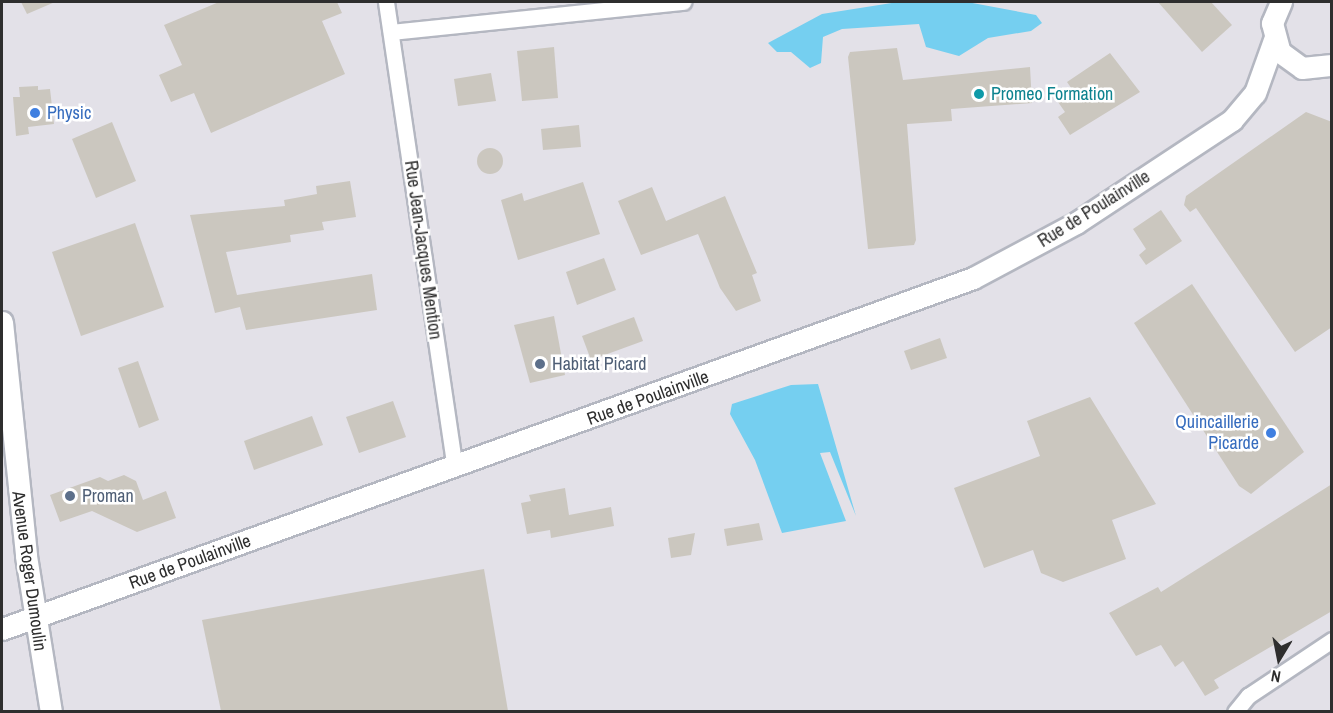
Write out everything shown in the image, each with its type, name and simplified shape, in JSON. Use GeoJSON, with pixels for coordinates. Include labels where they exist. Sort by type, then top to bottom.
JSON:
{"type":"FeatureCollection","features":[{"type":"Feature","properties":{"kind":"street","name":"Rue Jean-Jacques Mention"},"geometry":{"type":"LineString","coordinates":[[386,2],[455,467]]}},
{"type":"Feature","properties":{"kind":"street"},"geometry":{"type":"LineString","coordinates":[[391,32],[683,2]]}},
{"type":"Feature","properties":{"kind":"street","name":"Rue de Poulainville"},"geometry":{"type":"LineString","coordinates":[[1256,93],[1274,40],[1274,6]]}},
{"type":"Feature","properties":{"kind":"street"},"geometry":{"type":"LineString","coordinates":[[1274,40],[1285,57],[1322,69]]}},
{"type":"Feature","properties":{"kind":"street","name":"Rue de Poulainville"},"geometry":{"type":"LineString","coordinates":[[2,629],[455,467],[972,278],[1076,223],[1214,133],[1256,93],[1322,69]]}},
{"type":"Feature","properties":{"kind":"street","name":"Avenue Roger Dumoulin"},"geometry":{"type":"LineString","coordinates":[[2,322],[37,617],[51,711]]}},
{"type":"Feature","properties":{"kind":"street"},"geometry":{"type":"LineString","coordinates":[[1235,711],[1248,696],[1332,640]]}},
{"type":"Feature","properties":{"kind":"shaded area"},"geometry":{"type":"Polygon","coordinates":[[[2,2],[1331,2],[1331,711],[2,711],[2,2]]]}},
{"type":"Feature","properties":{"kind":"water"},"geometry":{"type":"Polygon","coordinates":[[[898,2],[967,2],[1036,15],[1042,23],[1031,31],[988,38],[959,56],[926,47],[919,24],[842,29],[823,37],[821,63],[810,68],[791,52],[777,52],[768,43],[822,14],[898,2]]]}},
{"type":"Feature","properties":{"kind":"water"},"geometry":{"type":"Polygon","coordinates":[[[818,384],[856,516],[830,452],[820,453],[846,521],[782,533],[755,460],[730,414],[732,404],[791,385],[818,384]]]}},
{"type":"Feature","properties":{"kind":"building"},"geometry":{"type":"Polygon","coordinates":[[[21,2],[55,2],[27,14],[21,2]]]}},
{"type":"Feature","properties":{"kind":"building"},"geometry":{"type":"Polygon","coordinates":[[[219,2],[337,2],[342,13],[322,21],[345,74],[211,133],[194,93],[171,102],[159,75],[182,65],[164,25],[219,2]]]}},
{"type":"Feature","properties":{"kind":"building"},"geometry":{"type":"Polygon","coordinates":[[[1158,2],[1211,2],[1232,25],[1202,52],[1158,2]]]}},
{"type":"Feature","properties":{"kind":"building"},"geometry":{"type":"Polygon","coordinates":[[[554,47],[558,98],[522,101],[517,51],[554,47]]]}},
{"type":"Feature","properties":{"kind":"building"},"geometry":{"type":"Polygon","coordinates":[[[897,48],[903,80],[1030,67],[1032,103],[951,109],[952,121],[907,124],[916,240],[914,245],[868,249],[848,57],[850,52],[897,48]]]}},
{"type":"Feature","properties":{"kind":"building"},"geometry":{"type":"Polygon","coordinates":[[[1110,53],[1140,92],[1070,135],[1058,117],[1065,112],[1058,102],[1074,92],[1067,82],[1110,53]]]}},
{"type":"Feature","properties":{"kind":"building"},"geometry":{"type":"Polygon","coordinates":[[[491,73],[496,101],[458,106],[454,79],[491,73]]]}},
{"type":"Feature","properties":{"kind":"building"},"geometry":{"type":"Polygon","coordinates":[[[38,86],[38,90],[50,89],[54,124],[28,127],[29,134],[16,136],[13,97],[20,97],[19,87],[38,86]]]}},
{"type":"Feature","properties":{"kind":"building"},"geometry":{"type":"Polygon","coordinates":[[[1306,112],[1332,122],[1332,327],[1295,352],[1196,208],[1190,212],[1184,205],[1186,196],[1306,112]]]}},
{"type":"Feature","properties":{"kind":"building"},"geometry":{"type":"Polygon","coordinates":[[[112,122],[136,181],[96,198],[72,139],[112,122]]]}},
{"type":"Feature","properties":{"kind":"building"},"geometry":{"type":"Polygon","coordinates":[[[579,125],[581,147],[543,150],[541,129],[579,125]]]}},
{"type":"Feature","properties":{"kind":"building"},"geometry":{"type":"Polygon","coordinates":[[[490,148],[499,152],[503,161],[499,170],[490,174],[481,170],[477,161],[481,152],[490,148]]]}},
{"type":"Feature","properties":{"kind":"building"},"geometry":{"type":"Polygon","coordinates":[[[350,181],[356,217],[322,222],[324,230],[290,235],[291,242],[226,252],[237,295],[372,274],[377,310],[246,330],[240,307],[215,313],[190,215],[285,206],[284,200],[317,194],[316,186],[350,181]]]}},
{"type":"Feature","properties":{"kind":"building"},"geometry":{"type":"Polygon","coordinates":[[[583,182],[600,234],[518,260],[501,200],[522,193],[524,201],[583,182]]]}},
{"type":"Feature","properties":{"kind":"building"},"geometry":{"type":"Polygon","coordinates":[[[652,187],[666,221],[725,196],[757,273],[752,275],[761,301],[736,311],[720,288],[698,234],[641,255],[618,201],[652,187]]]}},
{"type":"Feature","properties":{"kind":"building"},"geometry":{"type":"Polygon","coordinates":[[[1161,210],[1182,241],[1146,265],[1139,255],[1146,249],[1133,229],[1161,210]]]}},
{"type":"Feature","properties":{"kind":"building"},"geometry":{"type":"Polygon","coordinates":[[[135,223],[164,307],[81,336],[52,252],[135,223]]]}},
{"type":"Feature","properties":{"kind":"building"},"geometry":{"type":"Polygon","coordinates":[[[604,258],[616,290],[577,305],[566,272],[604,258]]]}},
{"type":"Feature","properties":{"kind":"building"},"geometry":{"type":"Polygon","coordinates":[[[1192,284],[1304,452],[1251,494],[1239,486],[1134,323],[1192,284]]]}},
{"type":"Feature","properties":{"kind":"building"},"geometry":{"type":"Polygon","coordinates":[[[554,316],[565,375],[530,383],[514,325],[554,316]]]}},
{"type":"Feature","properties":{"kind":"building"},"geometry":{"type":"Polygon","coordinates":[[[634,317],[643,341],[591,360],[582,336],[634,317]]]}},
{"type":"Feature","properties":{"kind":"building"},"geometry":{"type":"Polygon","coordinates":[[[940,338],[947,358],[911,370],[904,351],[940,338]]]}},
{"type":"Feature","properties":{"kind":"building"},"geometry":{"type":"Polygon","coordinates":[[[138,361],[159,420],[139,428],[118,368],[138,361]]]}},
{"type":"Feature","properties":{"kind":"building"},"geometry":{"type":"Polygon","coordinates":[[[1090,397],[1156,504],[1112,520],[1126,559],[1063,582],[1041,573],[1033,550],[984,568],[954,488],[1040,456],[1027,421],[1090,397]]]}},
{"type":"Feature","properties":{"kind":"building"},"geometry":{"type":"Polygon","coordinates":[[[393,401],[406,437],[359,453],[346,417],[393,401]]]}},
{"type":"Feature","properties":{"kind":"building"},"geometry":{"type":"Polygon","coordinates":[[[312,416],[323,445],[254,470],[244,441],[312,416]]]}},
{"type":"Feature","properties":{"kind":"building"},"geometry":{"type":"Polygon","coordinates":[[[124,475],[136,481],[143,500],[166,491],[176,518],[137,532],[92,511],[60,522],[50,495],[100,477],[108,481],[124,475]]]}},
{"type":"Feature","properties":{"kind":"building"},"geometry":{"type":"Polygon","coordinates":[[[1332,484],[1332,611],[1214,680],[1219,688],[1205,696],[1183,661],[1175,667],[1161,645],[1136,656],[1109,613],[1158,587],[1161,592],[1332,484]]]}},
{"type":"Feature","properties":{"kind":"building"},"geometry":{"type":"Polygon","coordinates":[[[565,488],[569,515],[611,507],[614,526],[551,538],[550,530],[527,534],[521,503],[531,501],[529,495],[565,488]]]}},
{"type":"Feature","properties":{"kind":"building"},"geometry":{"type":"Polygon","coordinates":[[[759,523],[763,540],[727,546],[724,529],[759,523]]]}},
{"type":"Feature","properties":{"kind":"building"},"geometry":{"type":"Polygon","coordinates":[[[695,533],[691,555],[671,558],[668,538],[695,533]]]}},
{"type":"Feature","properties":{"kind":"building"},"geometry":{"type":"Polygon","coordinates":[[[484,569],[508,711],[221,711],[202,620],[484,569]]]}},
{"type":"Feature","properties":{"kind":"place","name":"Promeo Formation"},"geometry":{"type":"Point","coordinates":[979,94]}},
{"type":"Feature","properties":{"kind":"place","name":"Physic"},"geometry":{"type":"Point","coordinates":[35,113]}},
{"type":"Feature","properties":{"kind":"place","name":"Habitat Picard"},"geometry":{"type":"Point","coordinates":[540,364]}},
{"type":"Feature","properties":{"kind":"place","name":"Quincaillerie Picarde"},"geometry":{"type":"Point","coordinates":[1271,433]}},
{"type":"Feature","properties":{"kind":"place","name":"Proman"},"geometry":{"type":"Point","coordinates":[70,496]}}]}
